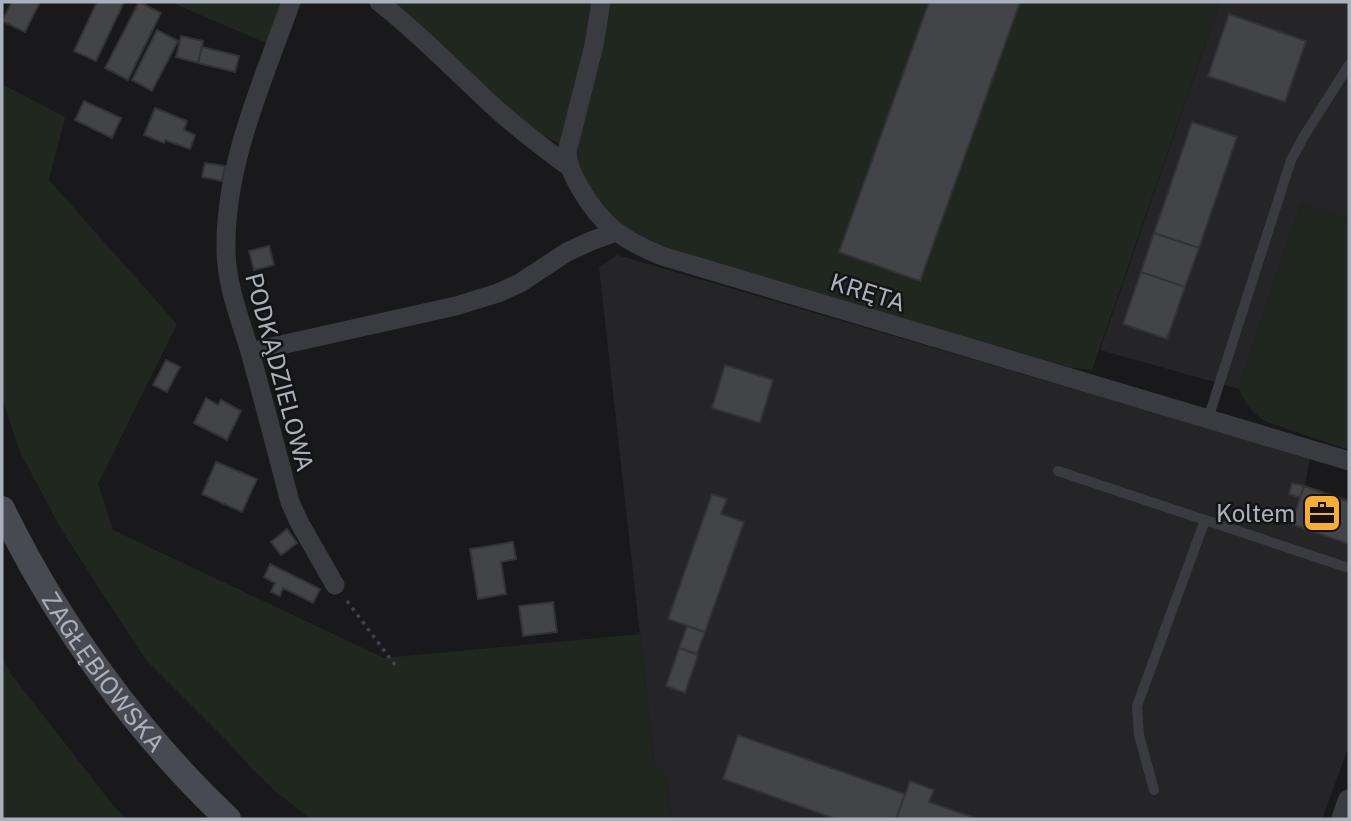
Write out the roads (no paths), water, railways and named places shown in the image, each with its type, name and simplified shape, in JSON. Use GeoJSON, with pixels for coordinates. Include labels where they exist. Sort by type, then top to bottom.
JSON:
{"type":"FeatureCollection","features":[{"type":"Feature","properties":{"kind":"main road","name":"ZAGŁĘBIOWSKA"},"geometry":{"type":"LineString","coordinates":[[2,509],[50,597],[96,665],[156,743],[228,819]]}},
{"type":"Feature","properties":{"kind":"street","name":"PODKĄDZIELOWA"},"geometry":{"type":"LineString","coordinates":[[292,2],[237,158],[226,229],[227,271],[290,502],[335,585]]}},
{"type":"Feature","properties":{"kind":"street"},"geometry":{"type":"LineString","coordinates":[[379,2],[403,20],[492,105],[568,166]]}},
{"type":"Feature","properties":{"kind":"street"},"geometry":{"type":"LineString","coordinates":[[568,166],[567,152],[594,45],[601,2]]}},
{"type":"Feature","properties":{"kind":"street","name":"KRĘTA"},"geometry":{"type":"LineString","coordinates":[[568,166],[599,217],[637,246],[662,256],[1349,461]]}},
{"type":"Feature","properties":{"kind":"street"},"geometry":{"type":"LineString","coordinates":[[250,352],[456,306],[498,293],[520,283],[567,252],[616,232]]}},
{"type":"Feature","properties":{"kind":"street"},"geometry":{"type":"LineString","coordinates":[[1343,819],[1349,801]]}},
{"type":"Feature","properties":{"kind":"lane"},"geometry":{"type":"LineString","coordinates":[[1208,419],[1296,147],[1349,65]]}},
{"type":"Feature","properties":{"kind":"lane"},"geometry":{"type":"LineString","coordinates":[[1058,471],[1349,568]]}},
{"type":"Feature","properties":{"kind":"lane"},"geometry":{"type":"LineString","coordinates":[[1154,790],[1139,735],[1140,695],[1205,520]]}},
{"type":"Feature","properties":{"kind":"place","name":"Koltem"},"geometry":{"type":"Point","coordinates":[1322,513]}}]}
